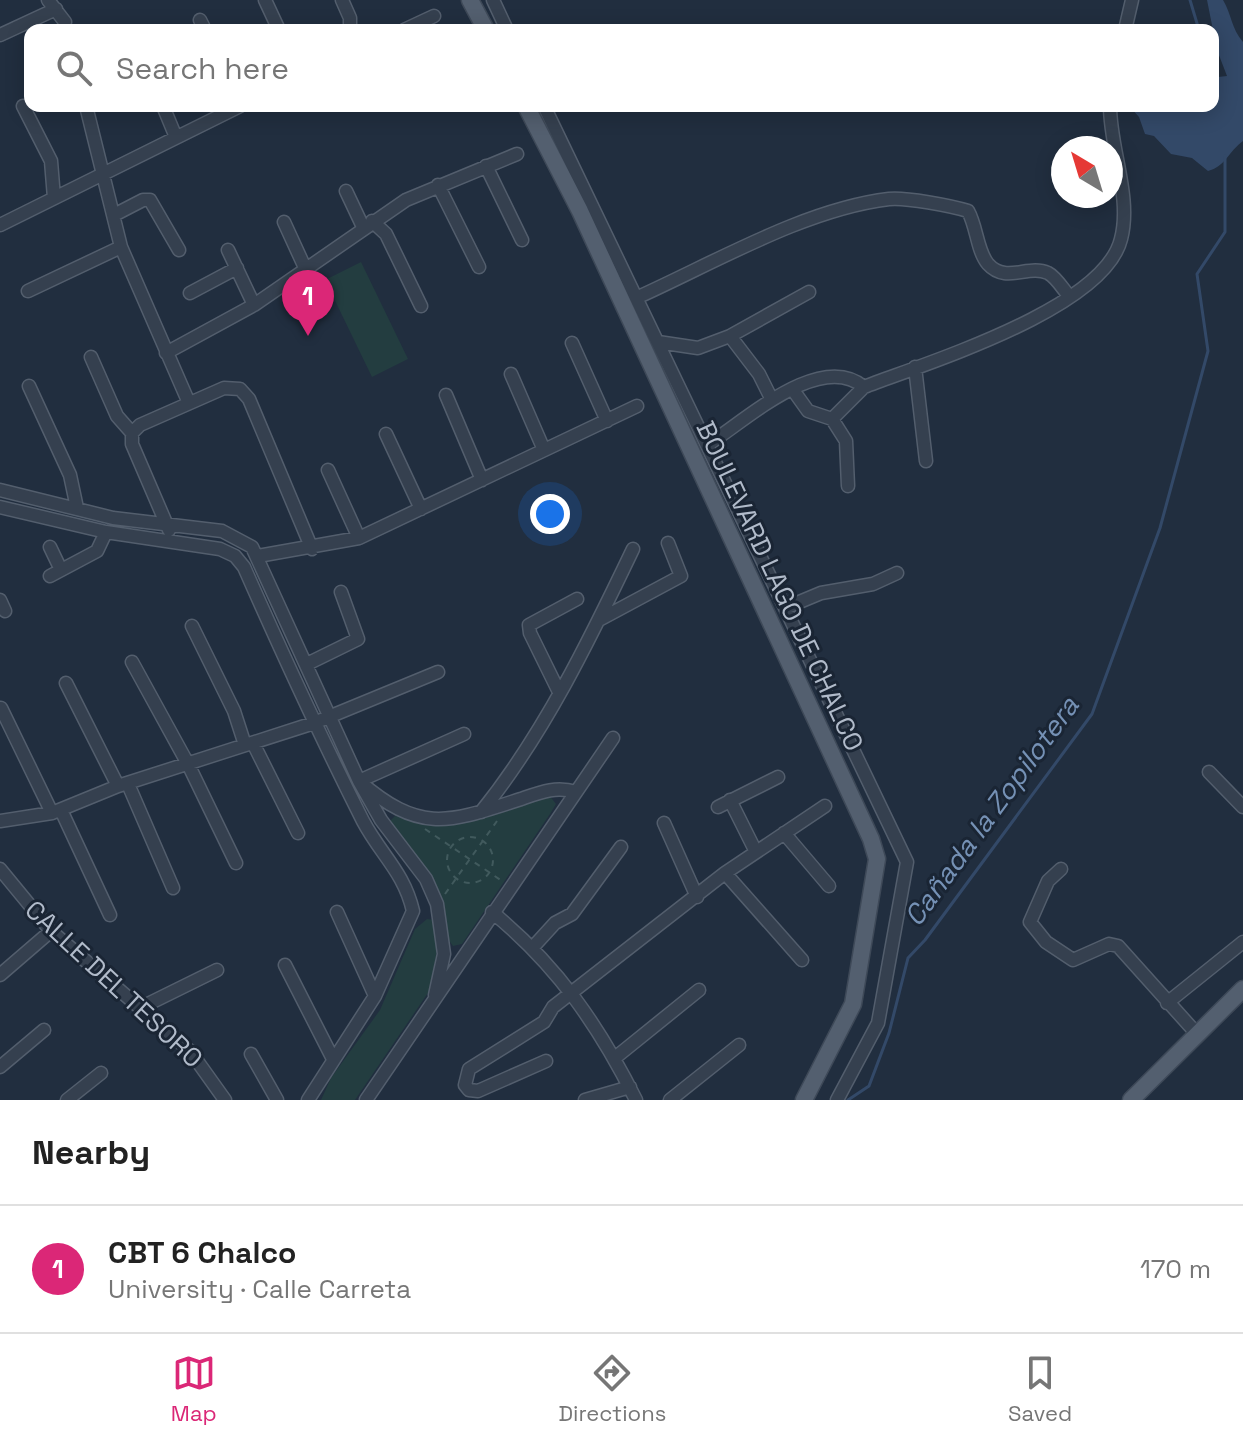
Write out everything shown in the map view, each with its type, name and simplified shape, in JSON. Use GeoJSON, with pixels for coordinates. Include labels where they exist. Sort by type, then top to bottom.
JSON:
{"type":"FeatureCollection","features":[{"type":"Feature","properties":{"kind":"main road"},"geometry":{"type":"LineString","coordinates":[[470,0],[483,24]]}},
{"type":"Feature","properties":{"kind":"main road","name":"BOULEVARD LAGO DE CHALCO"},"geometry":{"type":"LineString","coordinates":[[529,112],[580,211],[877,859],[853,1004],[804,1100]]}},
{"type":"Feature","properties":{"kind":"main road"},"geometry":{"type":"LineString","coordinates":[[1131,1100],[1243,989]]}},
{"type":"Feature","properties":{"kind":"street"},"geometry":{"type":"LineString","coordinates":[[265,0],[276,24]]}},
{"type":"Feature","properties":{"kind":"street"},"geometry":{"type":"LineString","coordinates":[[342,0],[350,24]]}},
{"type":"Feature","properties":{"kind":"street"},"geometry":{"type":"LineString","coordinates":[[493,0],[504,24]]}},
{"type":"Feature","properties":{"kind":"street"},"geometry":{"type":"LineString","coordinates":[[1126,24],[1132,0]]}},
{"type":"Feature","properties":{"kind":"street"},"geometry":{"type":"LineString","coordinates":[[0,35],[52,5],[65,22]]}},
{"type":"Feature","properties":{"kind":"street"},"geometry":{"type":"LineString","coordinates":[[417,24],[434,16]]}},
{"type":"Feature","properties":{"kind":"street"},"geometry":{"type":"LineString","coordinates":[[26,112],[51,161],[54,198]]}},
{"type":"Feature","properties":{"kind":"street"},"geometry":{"type":"LineString","coordinates":[[87,112],[121,247],[189,403]]}},
{"type":"Feature","properties":{"kind":"street"},"geometry":{"type":"LineString","coordinates":[[165,112],[175,135]]}},
{"type":"Feature","properties":{"kind":"street"},"geometry":{"type":"LineString","coordinates":[[0,225],[175,135],[227,112]]}},
{"type":"Feature","properties":{"kind":"street"},"geometry":{"type":"LineString","coordinates":[[547,112],[907,862],[878,1023],[837,1100]]}},
{"type":"Feature","properties":{"kind":"street"},"geometry":{"type":"LineString","coordinates":[[832,419],[864,387],[996,337],[1069,296],[1100,274],[1115,256],[1124,219],[1110,135],[1110,112]]}},
{"type":"Feature","properties":{"kind":"street"},"geometry":{"type":"LineString","coordinates":[[166,353],[254,305],[368,224],[438,185],[517,154]]}},
{"type":"Feature","properties":{"kind":"street"},"geometry":{"type":"LineString","coordinates":[[486,166],[522,240]]}},
{"type":"Feature","properties":{"kind":"street"},"geometry":{"type":"LineString","coordinates":[[438,185],[479,267]]}},
{"type":"Feature","properties":{"kind":"street"},"geometry":{"type":"LineString","coordinates":[[346,191],[368,224],[386,234],[421,306]]}},
{"type":"Feature","properties":{"kind":"street"},"geometry":{"type":"LineString","coordinates":[[636,298],[805,222],[889,199],[907,199],[968,211],[985,261],[995,270],[1008,275],[1042,271],[1052,274],[1069,296]]}},
{"type":"Feature","properties":{"kind":"street"},"geometry":{"type":"LineString","coordinates":[[114,215],[143,200],[150,200],[179,250]]}},
{"type":"Feature","properties":{"kind":"street"},"geometry":{"type":"LineString","coordinates":[[284,222],[306,270]]}},
{"type":"Feature","properties":{"kind":"street"},"geometry":{"type":"LineString","coordinates":[[28,291],[121,247]]}},
{"type":"Feature","properties":{"kind":"street"},"geometry":{"type":"LineString","coordinates":[[228,250],[254,305]]}},
{"type":"Feature","properties":{"kind":"street"},"geometry":{"type":"LineString","coordinates":[[190,293],[237,268]]}},
{"type":"Feature","properties":{"kind":"street"},"geometry":{"type":"LineString","coordinates":[[658,342],[698,348],[730,336],[809,292]]}},
{"type":"Feature","properties":{"kind":"street"},"geometry":{"type":"LineString","coordinates":[[730,336],[759,374],[771,398]]}},
{"type":"Feature","properties":{"kind":"street"},"geometry":{"type":"LineString","coordinates":[[572,343],[607,421]]}},
{"type":"Feature","properties":{"kind":"street"},"geometry":{"type":"LineString","coordinates":[[91,357],[117,416],[132,433],[132,444],[174,543]]}},
{"type":"Feature","properties":{"kind":"street"},"geometry":{"type":"LineString","coordinates":[[915,367],[926,461]]}},
{"type":"Feature","properties":{"kind":"street"},"geometry":{"type":"LineString","coordinates":[[511,374],[544,450]]}},
{"type":"Feature","properties":{"kind":"street"},"geometry":{"type":"LineString","coordinates":[[707,445],[771,398],[829,375],[856,381],[864,387]]}},
{"type":"Feature","properties":{"kind":"street"},"geometry":{"type":"LineString","coordinates":[[29,386],[70,475],[77,508]]}},
{"type":"Feature","properties":{"kind":"street"},"geometry":{"type":"LineString","coordinates":[[132,433],[140,425],[224,388],[240,389],[249,399],[312,549]]}},
{"type":"Feature","properties":{"kind":"street"},"geometry":{"type":"LineString","coordinates":[[793,390],[808,411],[832,419],[846,441],[848,486]]}},
{"type":"Feature","properties":{"kind":"street"},"geometry":{"type":"LineString","coordinates":[[446,395],[482,480]]}},
{"type":"Feature","properties":{"kind":"street"},"geometry":{"type":"LineString","coordinates":[[258,556],[312,549],[359,538],[637,406]]}},
{"type":"Feature","properties":{"kind":"street"},"geometry":{"type":"LineString","coordinates":[[386,434],[421,509]]}},
{"type":"Feature","properties":{"kind":"street"},"geometry":{"type":"LineString","coordinates":[[328,470],[359,538]]}},
{"type":"Feature","properties":{"kind":"street"},"geometry":{"type":"LineString","coordinates":[[0,490],[113,518],[222,531],[239,537],[258,556],[359,781],[381,820],[426,879],[437,904],[444,954],[435,995]]}},
{"type":"Feature","properties":{"kind":"street"},"geometry":{"type":"LineString","coordinates":[[0,507],[106,532],[220,549],[235,556],[367,829],[404,879],[413,911],[375,996],[308,1100]]}},
{"type":"Feature","properties":{"kind":"street"},"geometry":{"type":"LineString","coordinates":[[50,547],[56,573],[97,551],[106,532]]}},
{"type":"Feature","properties":{"kind":"street"},"geometry":{"type":"LineString","coordinates":[[599,620],[681,576],[668,543]]}},
{"type":"Feature","properties":{"kind":"street"},"geometry":{"type":"LineString","coordinates":[[481,812],[509,777],[559,692],[599,620],[633,549]]}},
{"type":"Feature","properties":{"kind":"street"},"geometry":{"type":"LineString","coordinates":[[785,608],[821,593],[873,584],[897,573]]}},
{"type":"Feature","properties":{"kind":"street"},"geometry":{"type":"LineString","coordinates":[[307,664],[358,639],[341,592]]}},
{"type":"Feature","properties":{"kind":"street"},"geometry":{"type":"LineString","coordinates":[[559,692],[529,625],[577,599]]}},
{"type":"Feature","properties":{"kind":"street"},"geometry":{"type":"LineString","coordinates":[[192,626],[249,744],[298,833]]}},
{"type":"Feature","properties":{"kind":"street"},"geometry":{"type":"LineString","coordinates":[[132,662],[188,764],[236,863]]}},
{"type":"Feature","properties":{"kind":"street"},"geometry":{"type":"LineString","coordinates":[[0,821],[56,812],[123,785],[329,718],[438,672]]}},
{"type":"Feature","properties":{"kind":"street"},"geometry":{"type":"LineString","coordinates":[[66,683],[123,785],[173,888]]}},
{"type":"Feature","properties":{"kind":"street"},"geometry":{"type":"LineString","coordinates":[[1,708],[110,915]]}},
{"type":"Feature","properties":{"kind":"street"},"geometry":{"type":"LineString","coordinates":[[359,781],[464,734]]}},
{"type":"Feature","properties":{"kind":"street"},"geometry":{"type":"LineString","coordinates":[[366,1100],[613,738]]}},
{"type":"Feature","properties":{"kind":"street"},"geometry":{"type":"LineString","coordinates":[[1209,772],[1243,807]]}},
{"type":"Feature","properties":{"kind":"street"},"geometry":{"type":"LineString","coordinates":[[756,852],[724,804],[778,777]]}},
{"type":"Feature","properties":{"kind":"street"},"geometry":{"type":"LineString","coordinates":[[359,781],[393,808],[433,820],[460,818],[548,790],[576,792]]}},
{"type":"Feature","properties":{"kind":"street"},"geometry":{"type":"LineString","coordinates":[[546,1061],[478,1091],[469,1090],[465,1085],[469,1069],[544,1022],[553,1007],[725,873],[825,806]]}},
{"type":"Feature","properties":{"kind":"street"},"geometry":{"type":"LineString","coordinates":[[367,829],[393,808]]}},
{"type":"Feature","properties":{"kind":"street"},"geometry":{"type":"LineString","coordinates":[[664,823],[697,897]]}},
{"type":"Feature","properties":{"kind":"street"},"geometry":{"type":"LineString","coordinates":[[784,833],[829,886]]}},
{"type":"Feature","properties":{"kind":"street"},"geometry":{"type":"LineString","coordinates":[[534,946],[555,923],[572,914],[621,847]]}},
{"type":"Feature","properties":{"kind":"street","name":"CALLE DEL TESORO"},"geometry":{"type":"LineString","coordinates":[[0,869],[51,931],[190,1051],[225,1100]]}},
{"type":"Feature","properties":{"kind":"street"},"geometry":{"type":"LineString","coordinates":[[1061,869],[1048,881],[1030,916],[1033,927],[1046,942],[1073,960],[1109,944],[1118,946],[1197,1034]]}},
{"type":"Feature","properties":{"kind":"street"},"geometry":{"type":"LineString","coordinates":[[725,873],[802,960]]}},
{"type":"Feature","properties":{"kind":"street"},"geometry":{"type":"LineString","coordinates":[[413,911],[437,904]]}},
{"type":"Feature","properties":{"kind":"street"},"geometry":{"type":"LineString","coordinates":[[337,912],[375,996]]}},
{"type":"Feature","properties":{"kind":"street"},"geometry":{"type":"LineString","coordinates":[[492,912],[534,946],[573,994],[616,1057],[636,1100]]}},
{"type":"Feature","properties":{"kind":"street"},"geometry":{"type":"LineString","coordinates":[[0,975],[51,931]]}},
{"type":"Feature","properties":{"kind":"street"},"geometry":{"type":"LineString","coordinates":[[1167,1003],[1179,990],[1222,961],[1243,942]]}},
{"type":"Feature","properties":{"kind":"street"},"geometry":{"type":"LineString","coordinates":[[285,965],[333,1059]]}},
{"type":"Feature","properties":{"kind":"street"},"geometry":{"type":"LineString","coordinates":[[142,1007],[217,970]]}},
{"type":"Feature","properties":{"kind":"street"},"geometry":{"type":"LineString","coordinates":[[616,1057],[699,990]]}},
{"type":"Feature","properties":{"kind":"street"},"geometry":{"type":"LineString","coordinates":[[0,1067],[44,1030]]}},
{"type":"Feature","properties":{"kind":"street"},"geometry":{"type":"LineString","coordinates":[[670,1100],[739,1045]]}},
{"type":"Feature","properties":{"kind":"street"},"geometry":{"type":"LineString","coordinates":[[251,1054],[277,1100]]}},
{"type":"Feature","properties":{"kind":"street"},"geometry":{"type":"LineString","coordinates":[[67,1100],[101,1073]]}},
{"type":"Feature","properties":{"kind":"street"},"geometry":{"type":"LineString","coordinates":[[585,1100],[630,1087]]}},
{"type":"Feature","properties":{"kind":"path"},"geometry":{"type":"LineString","coordinates":[[437,904],[510,802]]}},
{"type":"Feature","properties":{"kind":"path"},"geometry":{"type":"LineString","coordinates":[[416,823],[510,886]]}},
{"type":"Feature","properties":{"kind":"path"},"geometry":{"type":"LineString","coordinates":[[465,838],[483,841],[493,857],[489,873],[471,883],[457,879],[448,866],[451,847],[465,838]]}},
{"type":"Feature","properties":{"kind":"green space"},"geometry":{"type":"Polygon","coordinates":[[[361,262],[408,359],[372,377],[325,280],[361,262]]]}},
{"type":"Feature","properties":{"kind":"green space"},"geometry":{"type":"Polygon","coordinates":[[[549,795],[556,804],[550,814],[462,944],[453,946],[448,939],[444,914],[387,824],[395,816],[419,822],[458,823],[549,795]]]}},
{"type":"Feature","properties":{"kind":"green space"},"geometry":{"type":"Polygon","coordinates":[[[427,919],[434,920],[437,951],[430,990],[355,1100],[321,1100],[331,1078],[380,1010],[415,929],[427,919]]]}},
{"type":"Feature","properties":{"kind":"water"},"geometry":{"type":"Polygon","coordinates":[[[1207,0],[1223,0],[1243,42],[1243,141],[1219,166],[1208,171],[1192,158],[1171,154],[1154,136],[1145,134],[1134,112],[1219,112],[1219,77],[1227,76],[1219,55],[1219,24],[1212,24],[1207,0]]]}},
{"type":"Feature","properties":{"kind":"waterway","name":"Cañada la Zopilotera"},"geometry":{"type":"LineString","coordinates":[[1190,0],[1197,24]]}},
{"type":"Feature","properties":{"kind":"waterway","name":"Cañada la Zopilotera"},"geometry":{"type":"LineString","coordinates":[[848,1100],[869,1086],[889,1033],[908,958],[925,940],[1092,714],[1160,528],[1208,351],[1197,274],[1225,232],[1225,156]]}},
{"type":"Feature","properties":{"kind":"place","name":"CBT 6 Chalco"},"geometry":{"type":"Point","coordinates":[308,336]}}]}
